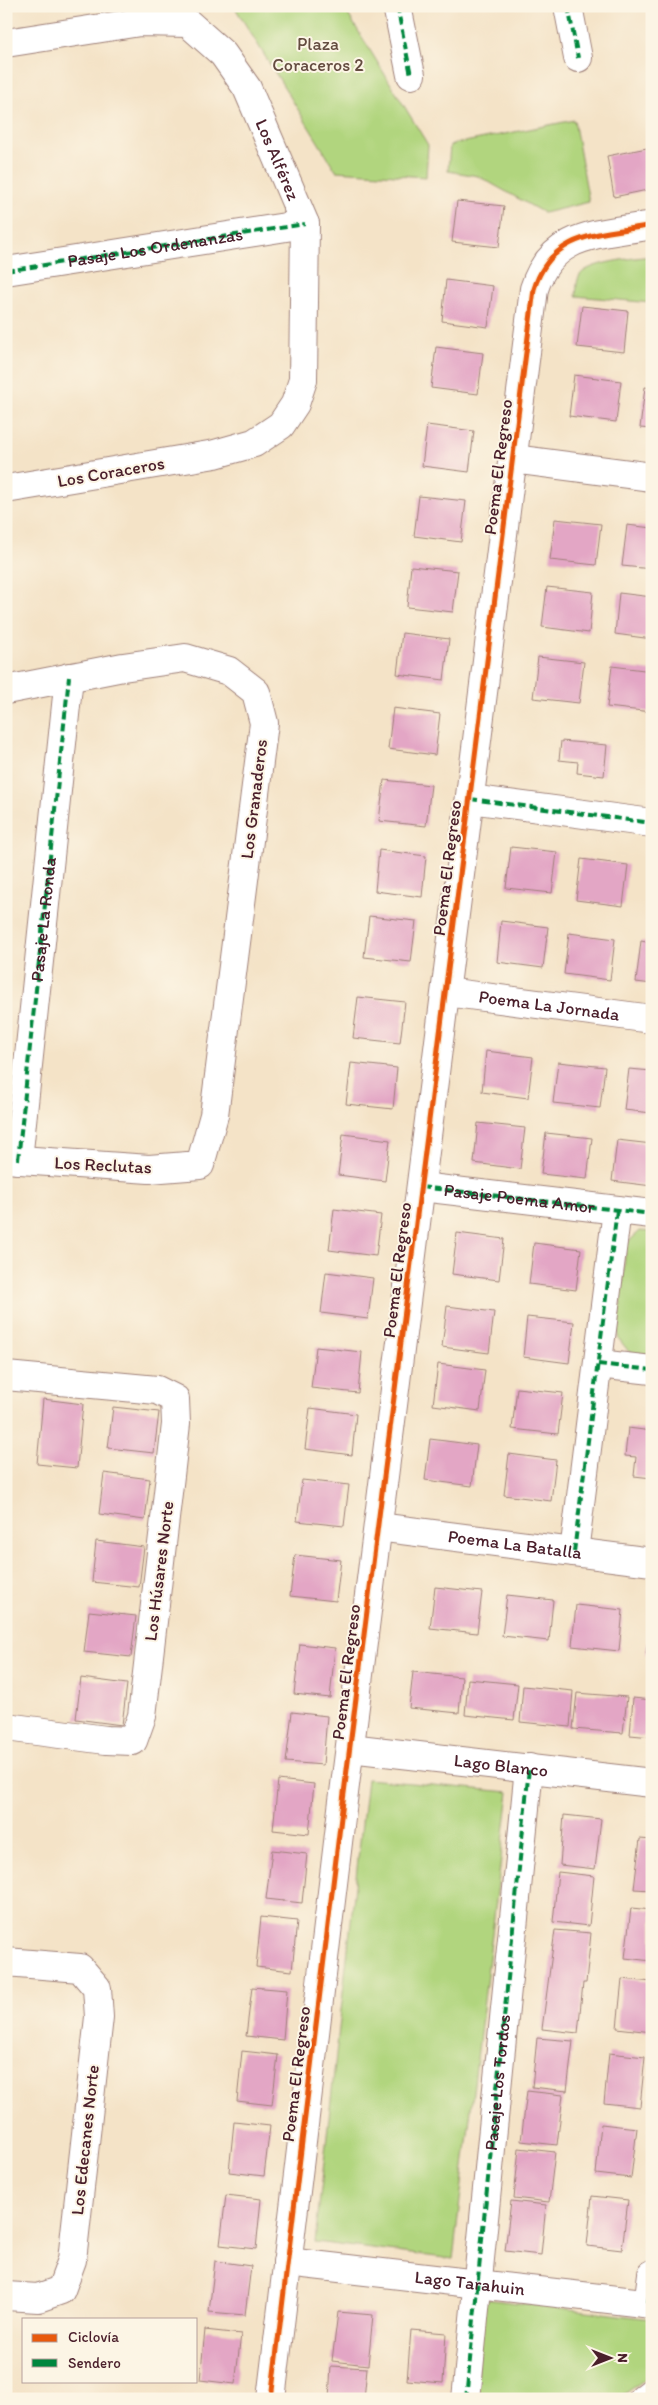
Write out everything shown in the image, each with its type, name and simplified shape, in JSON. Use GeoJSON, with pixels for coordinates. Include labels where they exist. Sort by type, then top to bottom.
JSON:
{"type":"FeatureCollection","features":[{"type":"Feature","properties":{"kind":"street"},"geometry":{"type":"LineString","coordinates":[[397,6],[411,75]]}},
{"type":"Feature","properties":{"kind":"street"},"geometry":{"type":"LineString","coordinates":[[568,6],[578,58]]}},
{"type":"Feature","properties":{"kind":"street","name":"Los Alférez"},"geometry":{"type":"LineString","coordinates":[[6,43],[140,22],[188,23],[223,54],[247,88],[305,224],[303,380],[295,404],[281,425],[254,443],[215,454]]}},
{"type":"Feature","properties":{"kind":"street","name":"Pasaje Los Ordenanzas"},"geometry":{"type":"LineString","coordinates":[[6,271],[305,224]]}},
{"type":"Feature","properties":{"kind":"street","name":"Poema El Regreso"},"geometry":{"type":"LineString","coordinates":[[270,2399],[534,289],[545,263],[554,253],[567,244],[582,238],[652,225]]}},
{"type":"Feature","properties":{"kind":"street","name":"Los Coraceros"},"geometry":{"type":"LineString","coordinates":[[6,489],[215,454]]}},
{"type":"Feature","properties":{"kind":"street"},"geometry":{"type":"LineString","coordinates":[[513,459],[652,477]]}},
{"type":"Feature","properties":{"kind":"street","name":"Los Granaderos"},"geometry":{"type":"LineString","coordinates":[[6,690],[69,677],[185,658],[229,671],[256,692],[264,723],[214,1115],[200,1165]]}},
{"type":"Feature","properties":{"kind":"street","name":"Pasaje La Ronda"},"geometry":{"type":"LineString","coordinates":[[12,1159],[69,677]]}},
{"type":"Feature","properties":{"kind":"street"},"geometry":{"type":"LineString","coordinates":[[470,799],[652,822]]}},
{"type":"Feature","properties":{"kind":"street","name":"Poema La Jornada"},"geometry":{"type":"LineString","coordinates":[[446,992],[652,1020]]}},
{"type":"Feature","properties":{"kind":"street","name":"Los Reclutas"},"geometry":{"type":"LineString","coordinates":[[12,1159],[149,1169],[200,1165]]}},
{"type":"Feature","properties":{"kind":"street","name":"Pasaje Poema Amor"},"geometry":{"type":"LineString","coordinates":[[421,1186],[652,1214]]}},
{"type":"Feature","properties":{"kind":"street","name":"Pasaje Poema Amor"},"geometry":{"type":"LineString","coordinates":[[574,1552],[617,1210]]}},
{"type":"Feature","properties":{"kind":"street"},"geometry":{"type":"LineString","coordinates":[[598,1364],[652,1370]]}},
{"type":"Feature","properties":{"kind":"street","name":"Los Húsares Norte"},"geometry":{"type":"LineString","coordinates":[[6,1376],[157,1390],[175,1400],[176,1424],[142,1716],[133,1741],[106,1740],[6,1727]]}},
{"type":"Feature","properties":{"kind":"street","name":"Poema La Batalla"},"geometry":{"type":"LineString","coordinates":[[378,1527],[652,1562]]}},
{"type":"Feature","properties":{"kind":"street","name":"Lago Blanco"},"geometry":{"type":"LineString","coordinates":[[350,1748],[652,1783]]}},
{"type":"Feature","properties":{"kind":"street","name":"Pasaje Los Tordos"},"geometry":{"type":"LineString","coordinates":[[466,2399],[529,1768]]}},
{"type":"Feature","properties":{"kind":"street","name":"Los Edecanes Norte"},"geometry":{"type":"LineString","coordinates":[[6,1962],[80,1968],[97,1988],[99,2017],[72,2260],[61,2290],[38,2298],[6,2296]]}},
{"type":"Feature","properties":{"kind":"street","name":"Lago Tarahuin"},"geometry":{"type":"LineString","coordinates":[[287,2262],[650,2304]]}},
{"type":"Feature","properties":{"kind":"street"},"geometry":{"type":"LineString","coordinates":[[650,2304],[652,2274]]}},
{"type":"Feature","properties":{"kind":"street"},"geometry":{"type":"LineString","coordinates":[[643,2399],[652,2392]]}},
{"type":"Feature","properties":{"kind":"green space","name":"Plaza Coraceros 2"},"geometry":{"type":"Polygon","coordinates":[[[234,6],[343,6],[428,145],[426,177],[336,171],[234,6]]]}},
{"type":"Feature","properties":{"kind":"green space"},"geometry":{"type":"Polygon","coordinates":[[[574,120],[589,202],[544,213],[478,176],[448,171],[450,145],[574,120]]]}},
{"type":"Feature","properties":{"kind":"green space"},"geometry":{"type":"Polygon","coordinates":[[[652,256],[652,303],[576,296],[579,277],[590,268],[600,264],[652,256]]]}},
{"type":"Feature","properties":{"kind":"green space"},"geometry":{"type":"Polygon","coordinates":[[[640,1231],[652,1232],[652,1355],[630,1353],[618,1338],[626,1244],[640,1231]]]}},
{"type":"Feature","properties":{"kind":"green space"},"geometry":{"type":"Polygon","coordinates":[[[367,1779],[509,1792],[453,2259],[315,2242],[367,1779]]]}},
{"type":"Feature","properties":{"kind":"green space"},"geometry":{"type":"Polygon","coordinates":[[[485,2299],[652,2319],[652,2374],[618,2399],[472,2399],[485,2299]]]}},
{"type":"Feature","properties":{"kind":"building"},"geometry":{"type":"Polygon","coordinates":[[[652,147],[652,189],[614,197],[607,156],[652,147]]]}},
{"type":"Feature","properties":{"kind":"building"},"geometry":{"type":"Polygon","coordinates":[[[457,201],[504,206],[499,247],[452,242],[457,201]]]}},
{"type":"Feature","properties":{"kind":"building"},"geometry":{"type":"Polygon","coordinates":[[[446,280],[493,286],[488,327],[442,321],[446,280]]]}},
{"type":"Feature","properties":{"kind":"building"},"geometry":{"type":"Polygon","coordinates":[[[582,306],[628,311],[624,352],[577,347],[582,306]]]}},
{"type":"Feature","properties":{"kind":"building"},"geometry":{"type":"Polygon","coordinates":[[[436,347],[483,353],[478,394],[431,388],[436,347]]]}},
{"type":"Feature","properties":{"kind":"building"},"geometry":{"type":"Polygon","coordinates":[[[574,375],[621,381],[616,422],[569,416],[574,375]]]}},
{"type":"Feature","properties":{"kind":"building"},"geometry":{"type":"Polygon","coordinates":[[[645,387],[652,388],[652,429],[640,428],[645,387]]]}},
{"type":"Feature","properties":{"kind":"building"},"geometry":{"type":"Polygon","coordinates":[[[427,425],[474,431],[469,472],[422,466],[427,425]]]}},
{"type":"Feature","properties":{"kind":"building"},"geometry":{"type":"Polygon","coordinates":[[[419,496],[466,501],[461,542],[414,536],[419,496]]]}},
{"type":"Feature","properties":{"kind":"building"},"geometry":{"type":"Polygon","coordinates":[[[555,519],[601,524],[596,565],[550,560],[555,519]]]}},
{"type":"Feature","properties":{"kind":"building"},"geometry":{"type":"Polygon","coordinates":[[[627,525],[652,528],[652,569],[622,566],[627,525]]]}},
{"type":"Feature","properties":{"kind":"building"},"geometry":{"type":"Polygon","coordinates":[[[411,566],[458,571],[453,612],[407,607],[411,566]]]}},
{"type":"Feature","properties":{"kind":"building"},"geometry":{"type":"Polygon","coordinates":[[[547,587],[593,592],[589,633],[542,627],[547,587]]]}},
{"type":"Feature","properties":{"kind":"building"},"geometry":{"type":"Polygon","coordinates":[[[619,593],[652,597],[652,639],[615,634],[619,593]]]}},
{"type":"Feature","properties":{"kind":"building"},"geometry":{"type":"Polygon","coordinates":[[[402,633],[449,639],[444,680],[397,674],[402,633]]]}},
{"type":"Feature","properties":{"kind":"building"},"geometry":{"type":"Polygon","coordinates":[[[538,657],[584,662],[579,703],[533,698],[538,657]]]}},
{"type":"Feature","properties":{"kind":"building"},"geometry":{"type":"Polygon","coordinates":[[[612,666],[652,671],[652,712],[607,707],[612,666]]]}},
{"type":"Feature","properties":{"kind":"building"},"geometry":{"type":"Polygon","coordinates":[[[393,708],[440,714],[435,755],[388,749],[393,708]]]}},
{"type":"Feature","properties":{"kind":"building"},"geometry":{"type":"Polygon","coordinates":[[[561,741],[607,745],[604,776],[577,773],[578,762],[559,760],[561,741]]]}},
{"type":"Feature","properties":{"kind":"building"},"geometry":{"type":"Polygon","coordinates":[[[384,780],[431,785],[426,826],[379,821],[384,780]]]}},
{"type":"Feature","properties":{"kind":"building"},"geometry":{"type":"Polygon","coordinates":[[[511,847],[557,852],[552,893],[506,888],[511,847]]]}},
{"type":"Feature","properties":{"kind":"building"},"geometry":{"type":"Polygon","coordinates":[[[379,850],[426,856],[422,897],[375,891],[379,850]]]}},
{"type":"Feature","properties":{"kind":"building"},"geometry":{"type":"Polygon","coordinates":[[[581,859],[628,865],[623,906],[576,900],[581,859]]]}},
{"type":"Feature","properties":{"kind":"building"},"geometry":{"type":"Polygon","coordinates":[[[369,916],[416,921],[411,962],[364,957],[369,916]]]}},
{"type":"Feature","properties":{"kind":"building"},"geometry":{"type":"Polygon","coordinates":[[[501,921],[548,927],[543,968],[497,962],[501,921]]]}},
{"type":"Feature","properties":{"kind":"building"},"geometry":{"type":"Polygon","coordinates":[[[569,933],[615,939],[610,980],[564,974],[569,933]]]}},
{"type":"Feature","properties":{"kind":"building"},"geometry":{"type":"Polygon","coordinates":[[[641,941],[652,943],[652,984],[636,982],[641,941]]]}},
{"type":"Feature","properties":{"kind":"building"},"geometry":{"type":"Polygon","coordinates":[[[358,997],[405,1002],[400,1043],[353,1038],[358,997]]]}},
{"type":"Feature","properties":{"kind":"building"},"geometry":{"type":"Polygon","coordinates":[[[486,1051],[533,1057],[528,1098],[482,1092],[486,1051]]]}},
{"type":"Feature","properties":{"kind":"building"},"geometry":{"type":"Polygon","coordinates":[[[558,1062],[605,1067],[600,1108],[553,1103],[558,1062]]]}},
{"type":"Feature","properties":{"kind":"building"},"geometry":{"type":"Polygon","coordinates":[[[351,1063],[397,1068],[393,1109],[346,1104],[351,1063]]]}},
{"type":"Feature","properties":{"kind":"building"},"geometry":{"type":"Polygon","coordinates":[[[629,1069],[652,1071],[652,1113],[624,1110],[629,1069]]]}},
{"type":"Feature","properties":{"kind":"building"},"geometry":{"type":"Polygon","coordinates":[[[478,1123],[525,1128],[520,1169],[474,1163],[478,1123]]]}},
{"type":"Feature","properties":{"kind":"building"},"geometry":{"type":"Polygon","coordinates":[[[546,1133],[592,1138],[587,1179],[541,1174],[546,1133]]]}},
{"type":"Feature","properties":{"kind":"building"},"geometry":{"type":"Polygon","coordinates":[[[343,1134],[390,1140],[385,1181],[338,1175],[343,1134]]]}},
{"type":"Feature","properties":{"kind":"building"},"geometry":{"type":"Polygon","coordinates":[[[617,1140],[652,1144],[652,1186],[612,1181],[617,1140]]]}},
{"type":"Feature","properties":{"kind":"building"},"geometry":{"type":"Polygon","coordinates":[[[334,1209],[381,1215],[376,1256],[329,1250],[334,1209]]]}},
{"type":"Feature","properties":{"kind":"building"},"geometry":{"type":"Polygon","coordinates":[[[457,1233],[504,1239],[499,1280],[452,1274],[457,1233]]]}},
{"type":"Feature","properties":{"kind":"building"},"geometry":{"type":"Polygon","coordinates":[[[534,1243],[581,1249],[576,1290],[529,1284],[534,1243]]]}},
{"type":"Feature","properties":{"kind":"building"},"geometry":{"type":"Polygon","coordinates":[[[326,1272],[373,1278],[368,1319],[321,1313],[326,1272]]]}},
{"type":"Feature","properties":{"kind":"building"},"geometry":{"type":"Polygon","coordinates":[[[447,1306],[494,1312],[489,1353],[442,1347],[447,1306]]]}},
{"type":"Feature","properties":{"kind":"building"},"geometry":{"type":"Polygon","coordinates":[[[527,1317],[574,1322],[569,1363],[523,1357],[527,1317]]]}},
{"type":"Feature","properties":{"kind":"building"},"geometry":{"type":"Polygon","coordinates":[[[316,1347],[362,1352],[358,1393],[311,1388],[316,1347]]]}},
{"type":"Feature","properties":{"kind":"building"},"geometry":{"type":"Polygon","coordinates":[[[438,1364],[485,1370],[480,1411],[433,1405],[438,1364]]]}},
{"type":"Feature","properties":{"kind":"building"},"geometry":{"type":"Polygon","coordinates":[[[517,1388],[563,1393],[558,1434],[512,1429],[517,1388]]]}},
{"type":"Feature","properties":{"kind":"building"},"geometry":{"type":"Polygon","coordinates":[[[43,1399],[83,1404],[77,1468],[37,1464],[43,1399]]]}},
{"type":"Feature","properties":{"kind":"building"},"geometry":{"type":"Polygon","coordinates":[[[113,1407],[159,1412],[154,1453],[108,1448],[113,1407]]]}},
{"type":"Feature","properties":{"kind":"building"},"geometry":{"type":"Polygon","coordinates":[[[310,1408],[356,1414],[352,1455],[305,1449],[310,1408]]]}},
{"type":"Feature","properties":{"kind":"building"},"geometry":{"type":"Polygon","coordinates":[[[628,1428],[652,1431],[652,1478],[634,1476],[636,1457],[625,1456],[628,1428]]]}},
{"type":"Feature","properties":{"kind":"building"},"geometry":{"type":"Polygon","coordinates":[[[430,1439],[477,1445],[472,1486],[425,1480],[430,1439]]]}},
{"type":"Feature","properties":{"kind":"building"},"geometry":{"type":"Polygon","coordinates":[[[509,1454],[556,1460],[551,1501],[504,1495],[509,1454]]]}},
{"type":"Feature","properties":{"kind":"building"},"geometry":{"type":"Polygon","coordinates":[[[104,1473],[150,1479],[145,1520],[99,1514],[104,1473]]]}},
{"type":"Feature","properties":{"kind":"building"},"geometry":{"type":"Polygon","coordinates":[[[302,1480],[349,1485],[344,1526],[297,1521],[302,1480]]]}},
{"type":"Feature","properties":{"kind":"building"},"geometry":{"type":"Polygon","coordinates":[[[96,1541],[144,1547],[139,1587],[92,1582],[96,1541]]]}},
{"type":"Feature","properties":{"kind":"building"},"geometry":{"type":"Polygon","coordinates":[[[295,1555],[341,1560],[336,1601],[290,1596],[295,1555]]]}},
{"type":"Feature","properties":{"kind":"building"},"geometry":{"type":"Polygon","coordinates":[[[435,1587],[482,1592],[477,1633],[430,1628],[435,1587]]]}},
{"type":"Feature","properties":{"kind":"building"},"geometry":{"type":"Polygon","coordinates":[[[507,1595],[553,1600],[549,1641],[502,1636],[507,1595]]]}},
{"type":"Feature","properties":{"kind":"building"},"geometry":{"type":"Polygon","coordinates":[[[576,1605],[623,1610],[619,1651],[572,1646],[576,1605]]]}},
{"type":"Feature","properties":{"kind":"building"},"geometry":{"type":"Polygon","coordinates":[[[89,1611],[136,1616],[131,1657],[84,1652],[89,1611]]]}},
{"type":"Feature","properties":{"kind":"building"},"geometry":{"type":"Polygon","coordinates":[[[652,1615],[652,1655],[646,1654],[652,1615]]]}},
{"type":"Feature","properties":{"kind":"building"},"geometry":{"type":"Polygon","coordinates":[[[300,1644],[335,1648],[330,1698],[294,1694],[300,1644]]]}},
{"type":"Feature","properties":{"kind":"building"},"geometry":{"type":"Polygon","coordinates":[[[413,1672],[462,1677],[459,1713],[409,1708],[413,1672]]]}},
{"type":"Feature","properties":{"kind":"building"},"geometry":{"type":"Polygon","coordinates":[[[81,1678],[127,1684],[122,1725],[76,1719],[81,1678]]]}},
{"type":"Feature","properties":{"kind":"building"},"geometry":{"type":"Polygon","coordinates":[[[468,1679],[518,1684],[514,1720],[465,1715],[468,1679]]]}},
{"type":"Feature","properties":{"kind":"building"},"geometry":{"type":"Polygon","coordinates":[[[523,1686],[573,1691],[570,1727],[520,1722],[523,1686]]]}},
{"type":"Feature","properties":{"kind":"building"},"geometry":{"type":"Polygon","coordinates":[[[577,1693],[627,1697],[623,1733],[573,1729],[577,1693]]]}},
{"type":"Feature","properties":{"kind":"building"},"geometry":{"type":"Polygon","coordinates":[[[633,1698],[652,1700],[652,1737],[630,1735],[633,1698]]]}},
{"type":"Feature","properties":{"kind":"building"},"geometry":{"type":"Polygon","coordinates":[[[292,1712],[327,1716],[323,1765],[286,1762],[292,1712]]]}},
{"type":"Feature","properties":{"kind":"building"},"geometry":{"type":"Polygon","coordinates":[[[278,1780],[314,1784],[309,1834],[273,1830],[278,1780]]]}},
{"type":"Feature","properties":{"kind":"building"},"geometry":{"type":"Polygon","coordinates":[[[564,1815],[601,1819],[595,1869],[560,1865],[564,1815]]]}},
{"type":"Feature","properties":{"kind":"building"},"geometry":{"type":"Polygon","coordinates":[[[640,1839],[652,1840],[652,1890],[634,1889],[640,1839]]]}},
{"type":"Feature","properties":{"kind":"building"},"geometry":{"type":"Polygon","coordinates":[[[272,1850],[307,1854],[302,1903],[266,1899],[272,1850]]]}},
{"type":"Feature","properties":{"kind":"building"},"geometry":{"type":"Polygon","coordinates":[[[558,1872],[594,1876],[589,1926],[553,1922],[558,1872]]]}},
{"type":"Feature","properties":{"kind":"building"},"geometry":{"type":"Polygon","coordinates":[[[631,1908],[652,1910],[652,1961],[625,1958],[631,1908]]]}},
{"type":"Feature","properties":{"kind":"building"},"geometry":{"type":"Polygon","coordinates":[[[261,1917],[297,1921],[292,1971],[256,1967],[261,1917]]]}},
{"type":"Feature","properties":{"kind":"building"},"geometry":{"type":"Polygon","coordinates":[[[555,1930],[591,1933],[578,2033],[542,2029],[555,1930]]]}},
{"type":"Feature","properties":{"kind":"building"},"geometry":{"type":"Polygon","coordinates":[[[622,1979],[652,1982],[652,2032],[617,2028],[622,1979]]]}},
{"type":"Feature","properties":{"kind":"building"},"geometry":{"type":"Polygon","coordinates":[[[252,1987],[287,1990],[283,2040],[246,2036],[252,1987]]]}},
{"type":"Feature","properties":{"kind":"building"},"geometry":{"type":"Polygon","coordinates":[[[537,2038],[573,2041],[567,2091],[532,2087],[537,2038]]]}},
{"type":"Feature","properties":{"kind":"building"},"geometry":{"type":"Polygon","coordinates":[[[242,2051],[278,2055],[272,2105],[237,2101],[242,2051]]]}},
{"type":"Feature","properties":{"kind":"building"},"geometry":{"type":"Polygon","coordinates":[[[609,2053],[645,2057],[640,2107],[604,2103],[609,2053]]]}},
{"type":"Feature","properties":{"kind":"building"},"geometry":{"type":"Polygon","coordinates":[[[527,2091],[563,2095],[557,2145],[521,2141],[527,2091]]]}},
{"type":"Feature","properties":{"kind":"building"},"geometry":{"type":"Polygon","coordinates":[[[234,2122],[270,2126],[264,2176],[229,2172],[234,2122]]]}},
{"type":"Feature","properties":{"kind":"building"},"geometry":{"type":"Polygon","coordinates":[[[601,2124],[637,2128],[631,2178],[596,2174],[601,2124]]]}},
{"type":"Feature","properties":{"kind":"building"},"geometry":{"type":"Polygon","coordinates":[[[519,2148],[555,2152],[549,2202],[514,2198],[519,2148]]]}},
{"type":"Feature","properties":{"kind":"building"},"geometry":{"type":"Polygon","coordinates":[[[226,2195],[261,2199],[256,2249],[220,2245],[226,2195]]]}},
{"type":"Feature","properties":{"kind":"building"},"geometry":{"type":"Polygon","coordinates":[[[592,2196],[628,2200],[622,2250],[587,2246],[592,2196]]]}},
{"type":"Feature","properties":{"kind":"building"},"geometry":{"type":"Polygon","coordinates":[[[511,2201],[546,2205],[541,2255],[505,2251],[511,2201]]]}},
{"type":"Feature","properties":{"kind":"building"},"geometry":{"type":"Polygon","coordinates":[[[215,2261],[251,2266],[245,2315],[209,2312],[215,2261]]]}},
{"type":"Feature","properties":{"kind":"building"},"geometry":{"type":"Polygon","coordinates":[[[338,2312],[373,2315],[368,2365],[332,2361],[338,2312]]]}},
{"type":"Feature","properties":{"kind":"building"},"geometry":{"type":"Polygon","coordinates":[[[205,2330],[241,2334],[235,2384],[200,2380],[205,2330]]]}},
{"type":"Feature","properties":{"kind":"building"},"geometry":{"type":"Polygon","coordinates":[[[411,2330],[446,2333],[443,2383],[407,2380],[411,2330]]]}},
{"type":"Feature","properties":{"kind":"building"},"geometry":{"type":"Polygon","coordinates":[[[331,2366],[367,2368],[364,2399],[329,2399],[331,2366]]]}},
{"type":"Feature","properties":{"kind":"marked path"},"geometry":{"type":"LineString","coordinates":[[397,6],[411,75]]}},
{"type":"Feature","properties":{"kind":"marked path"},"geometry":{"type":"LineString","coordinates":[[568,6],[578,58]]}},
{"type":"Feature","properties":{"kind":"marked path"},"geometry":{"type":"LineString","coordinates":[[6,271],[305,224]]}},
{"type":"Feature","properties":{"kind":"marked path"},"geometry":{"type":"LineString","coordinates":[[18,1160],[69,677]]}},
{"type":"Feature","properties":{"kind":"marked path"},"geometry":{"type":"LineString","coordinates":[[470,799],[652,823]]}},
{"type":"Feature","properties":{"kind":"marked path"},"geometry":{"type":"LineString","coordinates":[[421,1187],[652,1214]]}},
{"type":"Feature","properties":{"kind":"marked path"},"geometry":{"type":"LineString","coordinates":[[574,1552],[617,1210]]}},
{"type":"Feature","properties":{"kind":"marked path"},"geometry":{"type":"LineString","coordinates":[[598,1364],[652,1370]]}},
{"type":"Feature","properties":{"kind":"marked path"},"geometry":{"type":"LineString","coordinates":[[466,2399],[529,1768]]}},
{"type":"Feature","properties":{"kind":"marked path"},"geometry":{"type":"LineString","coordinates":[[648,2304],[652,2274]]}},
{"type":"Feature","properties":{"kind":"marked path"},"geometry":{"type":"LineString","coordinates":[[643,2399],[652,2392]]}},
{"type":"Feature","properties":{"kind":"cycle path"},"geometry":{"type":"LineString","coordinates":[[271,2399],[342,1809],[534,289],[542,270],[553,256],[566,246],[597,234],[652,225]]}}]}
